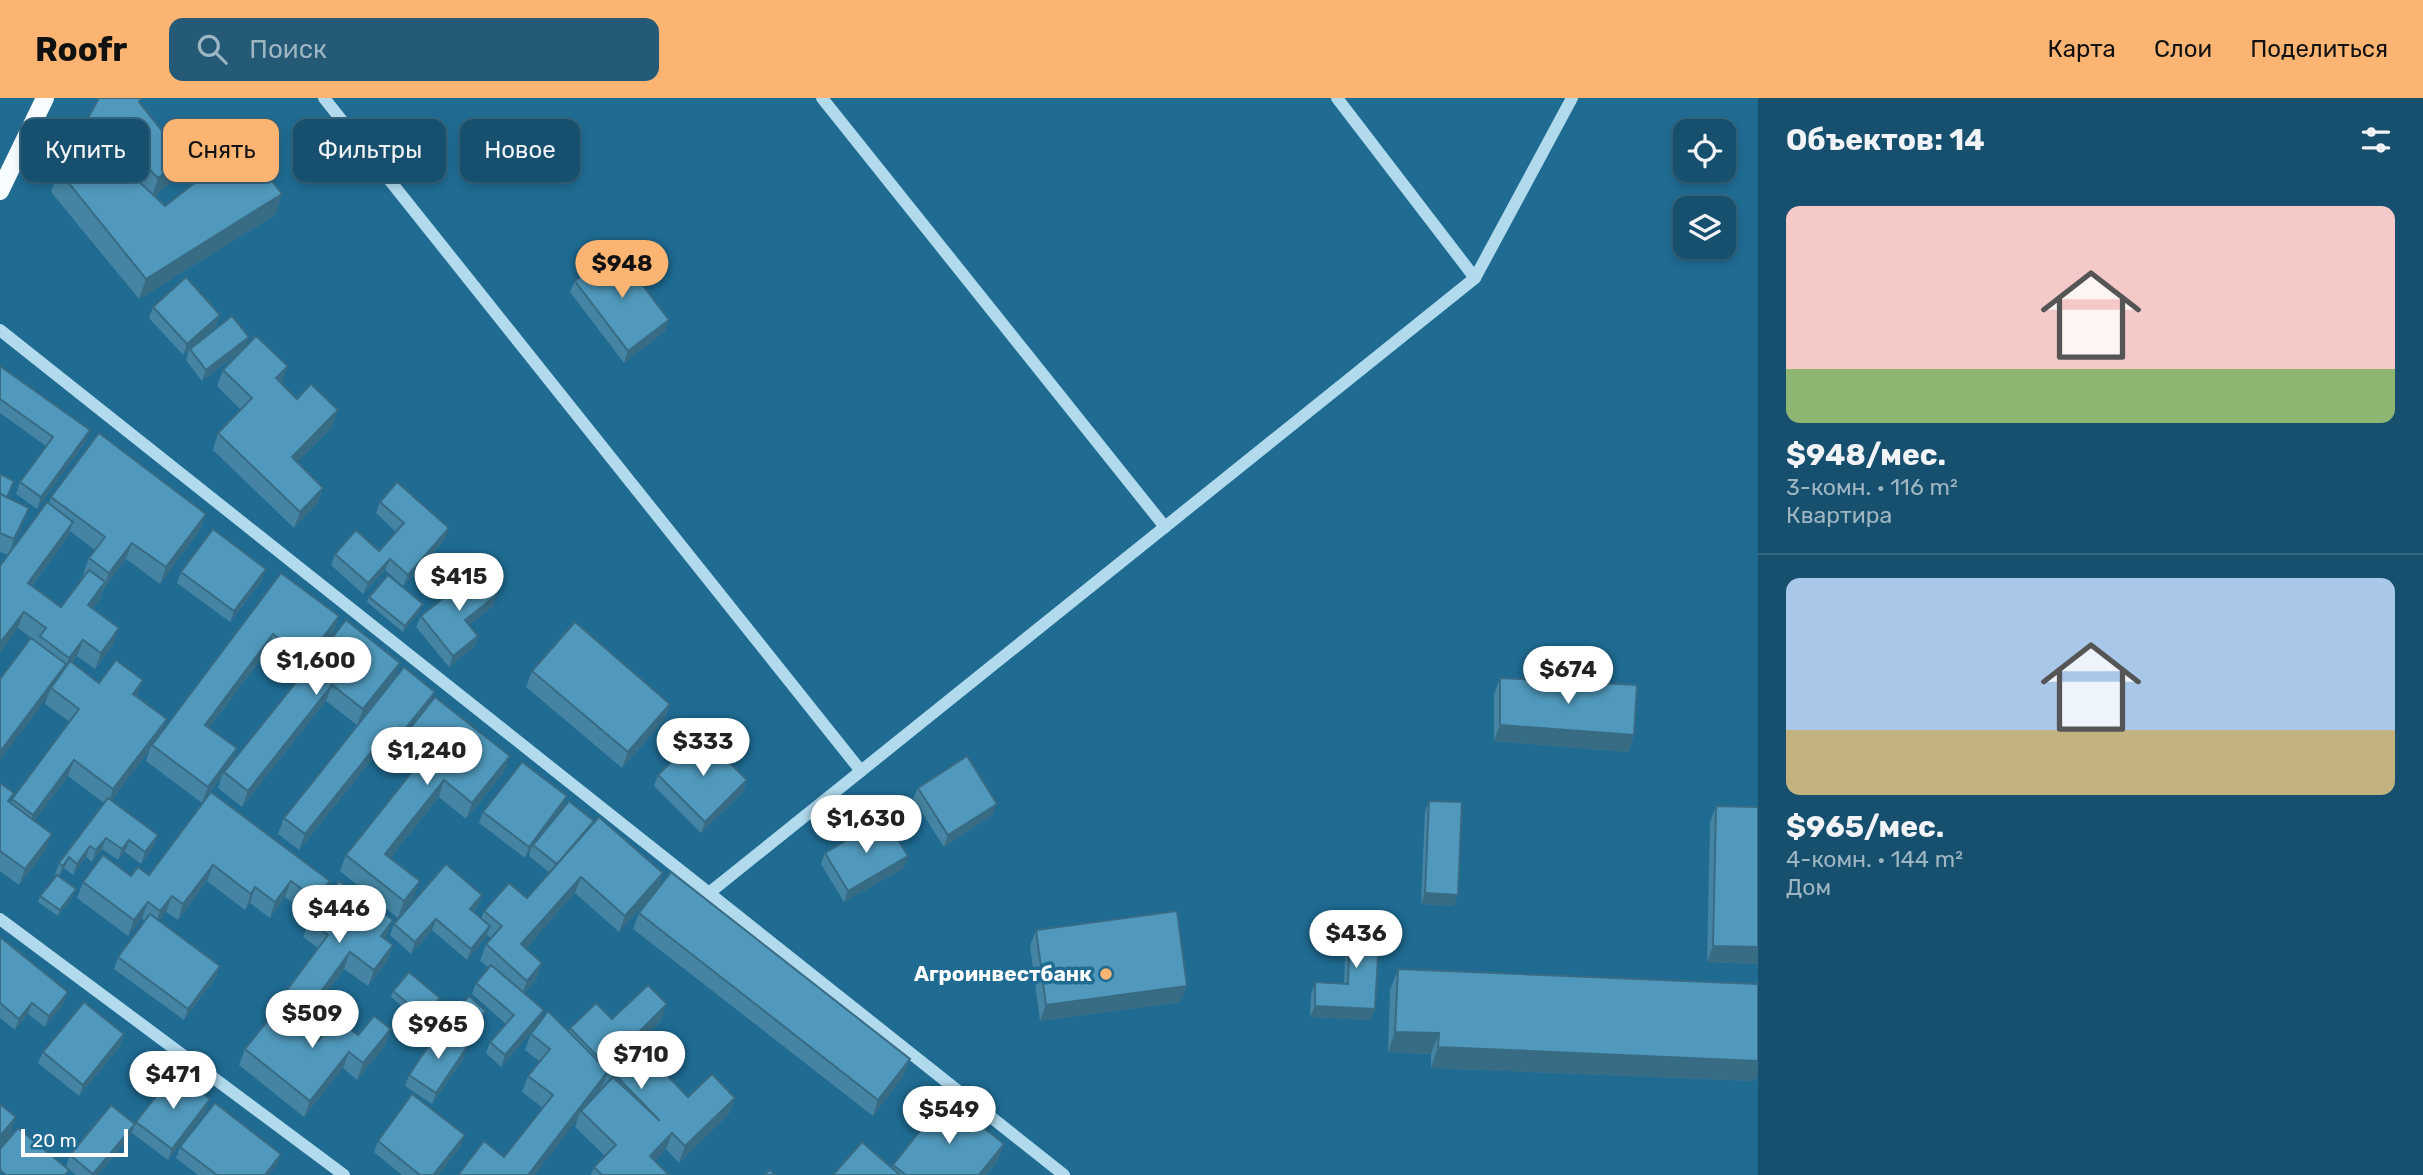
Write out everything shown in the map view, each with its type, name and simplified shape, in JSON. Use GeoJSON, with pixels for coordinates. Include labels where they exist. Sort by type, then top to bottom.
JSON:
{"type":"FeatureCollection","features":[{"type":"Feature","properties":{"kind":"main road"},"geometry":{"type":"LineString","coordinates":[[0,191],[45,98]]}},
{"type":"Feature","properties":{"kind":"street"},"geometry":{"type":"LineString","coordinates":[[324,98],[861,771]]}},
{"type":"Feature","properties":{"kind":"street"},"geometry":{"type":"LineString","coordinates":[[822,98],[1165,527]]}},
{"type":"Feature","properties":{"kind":"street"},"geometry":{"type":"LineString","coordinates":[[1337,98],[1475,278]]}},
{"type":"Feature","properties":{"kind":"street"},"geometry":{"type":"LineString","coordinates":[[709,893],[1475,278],[1572,98]]}},
{"type":"Feature","properties":{"kind":"street"},"geometry":{"type":"LineString","coordinates":[[0,330],[1064,1175]]}},
{"type":"Feature","properties":{"kind":"street"},"geometry":{"type":"LineString","coordinates":[[0,919],[344,1175]]}},
{"type":"Feature","properties":{"kind":"building"},"geometry":{"type":"Polygon","coordinates":[[[99,98],[141,98],[139,102],[163,132],[163,174],[158,178],[149,169],[149,119],[87,119],[99,98]]]}},
{"type":"Feature","properties":{"kind":"building"},"geometry":{"type":"Polygon","coordinates":[[[68,182],[139,182],[165,206],[196,182],[273,182],[282,194],[146,279],[68,182]]]}},
{"type":"Feature","properties":{"kind":"building"},"geometry":{"type":"Polygon","coordinates":[[[616,250],[669,320],[628,351],[575,281],[616,250]]]}},
{"type":"Feature","properties":{"kind":"building"},"geometry":{"type":"Polygon","coordinates":[[[186,277],[220,315],[187,344],[153,307],[186,277]]]}},
{"type":"Feature","properties":{"kind":"building"},"geometry":{"type":"Polygon","coordinates":[[[232,316],[249,337],[206,370],[190,349],[232,316]]]}},
{"type":"Feature","properties":{"kind":"building"},"geometry":{"type":"Polygon","coordinates":[[[256,336],[288,366],[276,378],[297,399],[311,384],[338,410],[292,457],[323,488],[300,512],[218,433],[252,398],[223,370],[256,336]]]}},
{"type":"Feature","properties":{"kind":"building"},"geometry":{"type":"Polygon","coordinates":[[[0,366],[90,430],[41,497],[20,482],[53,437],[0,399],[0,366]]]}},
{"type":"Feature","properties":{"kind":"building"},"geometry":{"type":"Polygon","coordinates":[[[99,433],[206,514],[166,567],[132,543],[109,573],[89,558],[105,537],[51,497],[99,433]]]}},
{"type":"Feature","properties":{"kind":"building"},"geometry":{"type":"Polygon","coordinates":[[[0,474],[14,481],[7,497],[0,494],[0,474]]]}},
{"type":"Feature","properties":{"kind":"building"},"geometry":{"type":"Polygon","coordinates":[[[397,482],[449,528],[408,575],[390,559],[368,583],[335,554],[356,530],[379,551],[404,523],[380,502],[397,482]]]}},
{"type":"Feature","properties":{"kind":"building"},"geometry":{"type":"Polygon","coordinates":[[[0,494],[29,508],[14,539],[0,533],[0,494]]]}},
{"type":"Feature","properties":{"kind":"building"},"geometry":{"type":"Polygon","coordinates":[[[47,502],[73,522],[28,583],[61,607],[89,570],[105,582],[88,605],[119,628],[101,653],[83,640],[69,658],[40,636],[46,628],[24,612],[0,643],[0,566],[47,502]]]}},
{"type":"Feature","properties":{"kind":"building"},"geometry":{"type":"Polygon","coordinates":[[[213,529],[266,569],[234,611],[181,572],[213,529]]]}},
{"type":"Feature","properties":{"kind":"building"},"geometry":{"type":"Polygon","coordinates":[[[477,571],[497,595],[465,620],[478,636],[453,656],[421,616],[477,571]]]}},
{"type":"Feature","properties":{"kind":"building"},"geometry":{"type":"Polygon","coordinates":[[[281,573],[339,616],[306,660],[273,634],[205,725],[237,748],[208,787],[152,745],[281,573]]]}},
{"type":"Feature","properties":{"kind":"building"},"geometry":{"type":"Polygon","coordinates":[[[388,575],[423,604],[405,626],[369,597],[388,575]]]}},
{"type":"Feature","properties":{"kind":"building"},"geometry":{"type":"Polygon","coordinates":[[[346,620],[400,663],[363,709],[332,685],[248,791],[224,772],[346,620]]]}},
{"type":"Feature","properties":{"kind":"building"},"geometry":{"type":"Polygon","coordinates":[[[575,622],[670,704],[628,752],[532,671],[575,622]]]}},
{"type":"Feature","properties":{"kind":"building"},"geometry":{"type":"Polygon","coordinates":[[[31,638],[66,664],[0,752],[0,679],[31,638]]]}},
{"type":"Feature","properties":{"kind":"building"},"geometry":{"type":"Polygon","coordinates":[[[116,660],[143,680],[133,694],[167,719],[113,789],[74,760],[33,815],[12,799],[79,709],[51,688],[70,661],[99,683],[116,660]]]}},
{"type":"Feature","properties":{"kind":"building"},"geometry":{"type":"Polygon","coordinates":[[[404,667],[435,692],[397,739],[388,731],[305,834],[284,818],[404,667]]]}},
{"type":"Feature","properties":{"kind":"building"},"geometry":{"type":"Polygon","coordinates":[[[1500,678],[1637,685],[1634,735],[1500,725],[1500,678]]]}},
{"type":"Feature","properties":{"kind":"building"},"geometry":{"type":"Polygon","coordinates":[[[435,697],[510,756],[472,803],[444,780],[385,854],[420,881],[404,901],[346,855],[423,758],[401,740],[435,697]]]}},
{"type":"Feature","properties":{"kind":"building"},"geometry":{"type":"Polygon","coordinates":[[[700,734],[747,780],[705,822],[658,775],[700,734]]]}},
{"type":"Feature","properties":{"kind":"building"},"geometry":{"type":"Polygon","coordinates":[[[967,756],[997,804],[948,835],[918,788],[967,756]]]}},
{"type":"Feature","properties":{"kind":"building"},"geometry":{"type":"Polygon","coordinates":[[[522,762],[567,796],[529,847],[483,812],[522,762]]]}},
{"type":"Feature","properties":{"kind":"building"},"geometry":{"type":"Polygon","coordinates":[[[0,783],[14,793],[8,801],[52,834],[25,869],[0,851],[0,783]]]}},
{"type":"Feature","properties":{"kind":"building"},"geometry":{"type":"Polygon","coordinates":[[[211,792],[330,881],[315,899],[291,881],[275,902],[255,887],[251,894],[213,865],[183,904],[172,896],[160,911],[148,902],[134,920],[83,882],[103,855],[131,876],[138,867],[149,875],[211,792]]]}},
{"type":"Feature","properties":{"kind":"building"},"geometry":{"type":"Polygon","coordinates":[[[108,798],[158,835],[145,852],[129,840],[122,849],[106,838],[96,850],[90,846],[77,864],[69,857],[63,866],[59,863],[108,798]]]}},
{"type":"Feature","properties":{"kind":"building"},"geometry":{"type":"Polygon","coordinates":[[[569,801],[594,821],[557,864],[533,845],[569,801]]]}},
{"type":"Feature","properties":{"kind":"building"},"geometry":{"type":"Polygon","coordinates":[[[1429,801],[1462,802],[1458,895],[1425,893],[1429,801]]]}},
{"type":"Feature","properties":{"kind":"building"},"geometry":{"type":"Polygon","coordinates":[[[1716,806],[1758,807],[1758,947],[1713,946],[1716,806]]]}},
{"type":"Feature","properties":{"kind":"building"},"geometry":{"type":"Polygon","coordinates":[[[599,817],[663,873],[625,916],[581,877],[521,944],[542,963],[527,981],[486,944],[502,926],[484,911],[509,883],[527,898],[599,817]]]}},
{"type":"Feature","properties":{"kind":"building"},"geometry":{"type":"Polygon","coordinates":[[[884,818],[908,856],[848,891],[825,853],[884,818]]]}},
{"type":"Feature","properties":{"kind":"building"},"geometry":{"type":"Polygon","coordinates":[[[446,864],[482,895],[470,909],[490,926],[471,949],[436,919],[415,942],[394,924],[446,864]]]}},
{"type":"Feature","properties":{"kind":"building"},"geometry":{"type":"Polygon","coordinates":[[[671,872],[910,1059],[878,1100],[639,913],[671,872]]]}},
{"type":"Feature","properties":{"kind":"building"},"geometry":{"type":"Polygon","coordinates":[[[57,875],[76,889],[60,910],[40,896],[57,875]]]}},
{"type":"Feature","properties":{"kind":"building"},"geometry":{"type":"Polygon","coordinates":[[[339,881],[393,920],[381,936],[393,945],[374,970],[350,952],[301,1019],[278,1002],[328,935],[309,921],[339,881]]]}},
{"type":"Feature","properties":{"kind":"building","name":"Агроинвестбанк"},"geometry":{"type":"Polygon","coordinates":[[[1177,911],[1187,986],[1046,1005],[1036,930],[1177,911]]]}},
{"type":"Feature","properties":{"kind":"building"},"geometry":{"type":"Polygon","coordinates":[[[150,914],[220,966],[188,1009],[118,957],[150,914]]]}},
{"type":"Feature","properties":{"kind":"building"},"geometry":{"type":"Polygon","coordinates":[[[1350,918],[1380,919],[1375,1009],[1315,1006],[1315,982],[1348,984],[1350,918]]]}},
{"type":"Feature","properties":{"kind":"building"},"geometry":{"type":"Polygon","coordinates":[[[0,937],[68,992],[49,1016],[32,1003],[19,1019],[0,1003],[0,937]]]}},
{"type":"Feature","properties":{"kind":"building"},"geometry":{"type":"Polygon","coordinates":[[[491,965],[544,1010],[505,1055],[490,1042],[514,1015],[476,983],[491,965]]]}},
{"type":"Feature","properties":{"kind":"building"},"geometry":{"type":"Polygon","coordinates":[[[1398,969],[1758,984],[1758,1061],[1438,1047],[1439,1033],[1395,1032],[1398,969]]]}},
{"type":"Feature","properties":{"kind":"building"},"geometry":{"type":"Polygon","coordinates":[[[409,972],[440,998],[424,1017],[393,991],[409,972]]]}},
{"type":"Feature","properties":{"kind":"building"},"geometry":{"type":"Polygon","coordinates":[[[648,985],[667,1004],[632,1039],[688,1097],[712,1074],[735,1098],[685,1146],[672,1133],[650,1156],[669,1175],[602,1175],[594,1167],[616,1145],[581,1111],[613,1077],[660,1121],[570,1028],[596,1003],[612,1019],[648,985]]]}},
{"type":"Feature","properties":{"kind":"building"},"geometry":{"type":"Polygon","coordinates":[[[469,996],[486,1011],[466,1034],[449,1019],[469,996]]]}},
{"type":"Feature","properties":{"kind":"building"},"geometry":{"type":"Polygon","coordinates":[[[84,1002],[124,1034],[83,1085],[43,1052],[84,1002]]]}},
{"type":"Feature","properties":{"kind":"building"},"geometry":{"type":"Polygon","coordinates":[[[277,1009],[318,1041],[336,1018],[358,1035],[374,1016],[391,1029],[363,1063],[349,1052],[310,1101],[245,1049],[277,1009]]]}},
{"type":"Feature","properties":{"kind":"building"},"geometry":{"type":"Polygon","coordinates":[[[548,1011],[608,1071],[528,1175],[458,1175],[484,1141],[504,1157],[553,1095],[528,1076],[550,1049],[531,1034],[548,1011]]]}},
{"type":"Feature","properties":{"kind":"building"},"geometry":{"type":"Polygon","coordinates":[[[440,1029],[467,1047],[436,1093],[409,1075],[440,1029]]]}},
{"type":"Feature","properties":{"kind":"building"},"geometry":{"type":"Polygon","coordinates":[[[175,1072],[210,1099],[172,1149],[136,1122],[175,1072]]]}},
{"type":"Feature","properties":{"kind":"building"},"geometry":{"type":"Polygon","coordinates":[[[412,1094],[465,1135],[433,1175],[420,1175],[378,1141],[412,1094]]]}},
{"type":"Feature","properties":{"kind":"building"},"geometry":{"type":"Polygon","coordinates":[[[946,1098],[1004,1144],[979,1175],[906,1175],[893,1165],[946,1098]]]}},
{"type":"Feature","properties":{"kind":"building"},"geometry":{"type":"Polygon","coordinates":[[[215,1103],[281,1154],[265,1175],[217,1175],[180,1147],[215,1103]]]}},
{"type":"Feature","properties":{"kind":"building"},"geometry":{"type":"Polygon","coordinates":[[[0,1104],[16,1117],[0,1136],[0,1104]]]}},
{"type":"Feature","properties":{"kind":"building"},"geometry":{"type":"Polygon","coordinates":[[[111,1105],[135,1124],[93,1174],[70,1155],[111,1105]]]}},
{"type":"Feature","properties":{"kind":"building"},"geometry":{"type":"Polygon","coordinates":[[[18,1128],[69,1170],[65,1175],[6,1175],[0,1170],[0,1149],[18,1128]]]}},
{"type":"Feature","properties":{"kind":"building"},"geometry":{"type":"Polygon","coordinates":[[[862,1142],[900,1175],[833,1175],[862,1142]]]}},
{"type":"Feature","properties":{"kind":"place","name":"Агроинвестбанк"},"geometry":{"type":"Point","coordinates":[1106,974]}}]}
